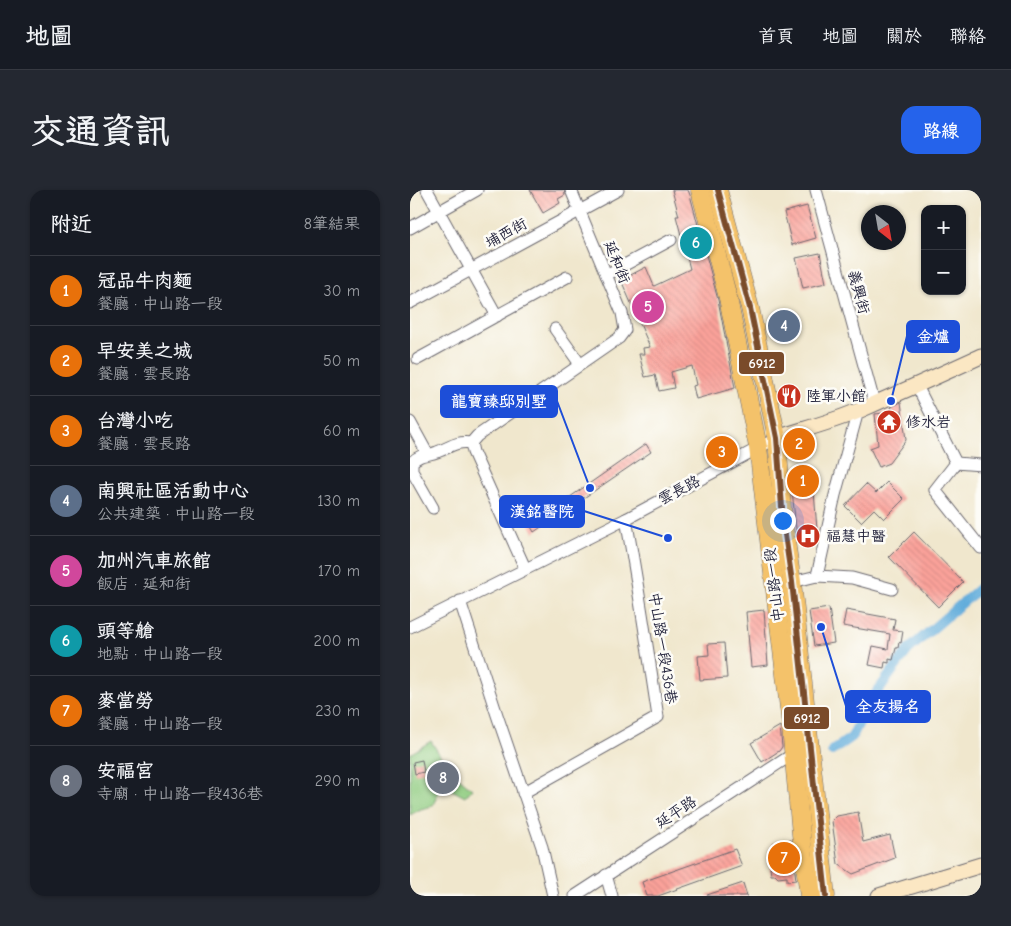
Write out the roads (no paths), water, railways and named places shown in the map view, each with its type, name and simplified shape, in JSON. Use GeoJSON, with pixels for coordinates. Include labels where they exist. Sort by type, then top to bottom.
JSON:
{"type":"FeatureCollection","features":[{"type":"Feature","properties":{"kind":"main road","name":"中山路一段"},"geometry":{"type":"LineString","coordinates":[[700,190],[728,298],[758,447],[794,754],[800,834],[809,896]]}},
{"type":"Feature","properties":{"kind":"main road","name":"中山路一段"},"geometry":{"type":"LineString","coordinates":[[718,190],[750,308],[778,438],[783,520],[792,582],[826,896]]}},
{"type":"Feature","properties":{"kind":"street"},"geometry":{"type":"LineString","coordinates":[[427,190],[497,316]]}},
{"type":"Feature","properties":{"kind":"street"},"geometry":{"type":"LineString","coordinates":[[410,228],[476,190]]}},
{"type":"Feature","properties":{"kind":"street","name":"延和街"},"geometry":{"type":"LineString","coordinates":[[471,443],[477,436],[619,338],[625,330],[622,313],[570,190]]}},
{"type":"Feature","properties":{"kind":"street","name":"埔西街"},"geometry":{"type":"LineString","coordinates":[[410,303],[618,190]]}},
{"type":"Feature","properties":{"kind":"street","name":"義興街"},"geometry":{"type":"LineString","coordinates":[[816,190],[874,402]]}},
{"type":"Feature","properties":{"kind":"street"},"geometry":{"type":"LineString","coordinates":[[606,275],[671,240]]}},
{"type":"Feature","properties":{"kind":"street"},"geometry":{"type":"LineString","coordinates":[[418,359],[567,276]]}},
{"type":"Feature","properties":{"kind":"street"},"geometry":{"type":"LineString","coordinates":[[555,329],[580,364]]}},
{"type":"Feature","properties":{"kind":"street","name":"雲長路"},"geometry":{"type":"LineString","coordinates":[[410,627],[626,518],[758,447],[778,438],[858,411],[874,402],[917,386],[981,356]]}},
{"type":"Feature","properties":{"kind":"street"},"geometry":{"type":"LineString","coordinates":[[917,386],[956,463]]}},
{"type":"Feature","properties":{"kind":"street"},"geometry":{"type":"LineString","coordinates":[[816,576],[858,411]]}},
{"type":"Feature","properties":{"kind":"street"},"geometry":{"type":"LineString","coordinates":[[410,422],[427,453]]}},
{"type":"Feature","properties":{"kind":"street"},"geometry":{"type":"LineString","coordinates":[[433,508],[412,471],[412,462],[427,453],[435,453],[460,442],[471,443],[473,452],[525,568]]}},
{"type":"Feature","properties":{"kind":"street"},"geometry":{"type":"LineString","coordinates":[[956,463],[981,465]]}},
{"type":"Feature","properties":{"kind":"street"},"geometry":{"type":"LineString","coordinates":[[956,463],[935,490],[981,548]]}},
{"type":"Feature","properties":{"kind":"street","name":"中山路一段436巷"},"geometry":{"type":"LineString","coordinates":[[523,793],[658,717],[626,518]]}},
{"type":"Feature","properties":{"kind":"street"},"geometry":{"type":"LineString","coordinates":[[792,582],[816,576],[852,578],[892,589]]}},
{"type":"Feature","properties":{"kind":"street"},"geometry":{"type":"LineString","coordinates":[[460,601],[542,847],[553,896]]}},
{"type":"Feature","properties":{"kind":"street","name":"延平路"},"geometry":{"type":"LineString","coordinates":[[575,896],[794,754]]}},
{"type":"Feature","properties":{"kind":"street"},"geometry":{"type":"LineString","coordinates":[[878,896],[981,866]]}},
{"type":"Feature","properties":{"kind":"street"},"geometry":{"type":"LineString","coordinates":[[606,875],[612,896]]}},
{"type":"Feature","properties":{"kind":"waterway"},"geometry":{"type":"LineString","coordinates":[[832,751],[852,737],[868,704],[908,650],[981,587]]}},
{"type":"Feature","properties":{"kind":"place","name":"頭等艙"},"geometry":{"type":"Point","coordinates":[696,243]}},
{"type":"Feature","properties":{"kind":"place","name":"加州汽車旅館"},"geometry":{"type":"Point","coordinates":[648,307]}},
{"type":"Feature","properties":{"kind":"place","name":"南興社區活動中心"},"geometry":{"type":"Point","coordinates":[784,326]}},
{"type":"Feature","properties":{"kind":"place","name":"陸軍小館"},"geometry":{"type":"Point","coordinates":[789,396]}},
{"type":"Feature","properties":{"kind":"place","name":"金爐"},"geometry":{"type":"Point","coordinates":[891,401]}},
{"type":"Feature","properties":{"kind":"place","name":"修水岩"},"geometry":{"type":"Point","coordinates":[889,422]}},
{"type":"Feature","properties":{"kind":"place","name":"早安美之城"},"geometry":{"type":"Point","coordinates":[799,444]}},
{"type":"Feature","properties":{"kind":"place","name":"台灣小吃"},"geometry":{"type":"Point","coordinates":[722,452]}},
{"type":"Feature","properties":{"kind":"place","name":"冠品牛肉麵"},"geometry":{"type":"Point","coordinates":[803,481]}},
{"type":"Feature","properties":{"kind":"place","name":"龍寶臻邸別墅"},"geometry":{"type":"Point","coordinates":[590,488]}},
{"type":"Feature","properties":{"kind":"place","name":"福慧中醫"},"geometry":{"type":"Point","coordinates":[808,536]}},
{"type":"Feature","properties":{"kind":"place","name":"漢銘醫院"},"geometry":{"type":"Point","coordinates":[668,538]}},
{"type":"Feature","properties":{"kind":"place","name":"全友揚名"},"geometry":{"type":"Point","coordinates":[821,627]}},
{"type":"Feature","properties":{"kind":"place","name":"安福宮"},"geometry":{"type":"Point","coordinates":[443,778]}},
{"type":"Feature","properties":{"kind":"place","name":"麥當勞"},"geometry":{"type":"Point","coordinates":[784,858]}}]}
